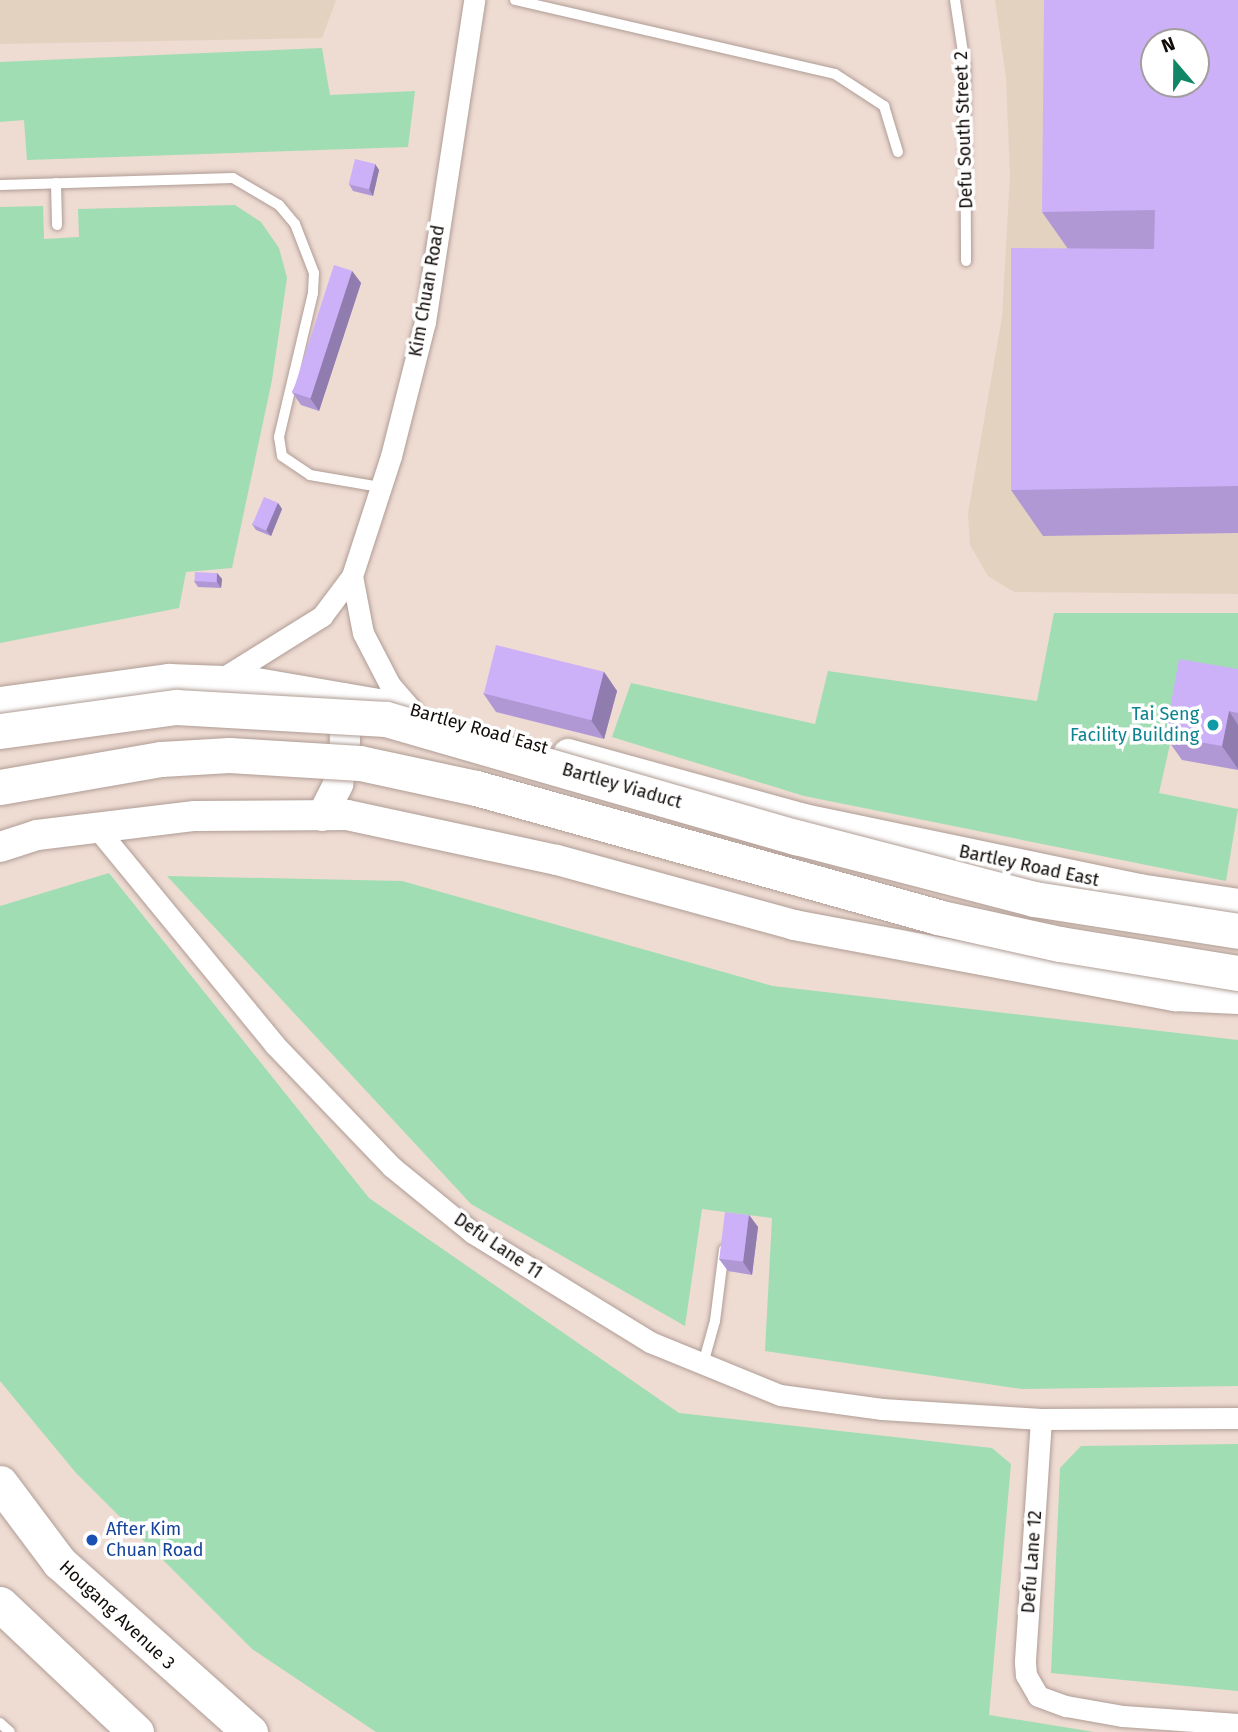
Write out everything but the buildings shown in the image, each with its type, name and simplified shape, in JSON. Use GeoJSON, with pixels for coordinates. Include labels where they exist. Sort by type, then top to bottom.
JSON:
{"type":"FeatureCollection","features":[{"type":"Feature","properties":{"kind":"highway","name":"Bartley Viaduct"},"geometry":{"type":"LineString","coordinates":[[0,731],[176,707],[386,719],[796,837],[1034,899],[1238,931]]}},
{"type":"Feature","properties":{"kind":"highway"},"geometry":{"type":"LineString","coordinates":[[0,787],[88,768],[161,759],[242,755],[360,764],[477,788],[937,916],[1060,944],[1238,973]]}},
{"type":"Feature","properties":{"kind":"highway","name":"Hougang Avenue 3"},"geometry":{"type":"LineString","coordinates":[[0,1483],[59,1562],[250,1732]]}},
{"type":"Feature","properties":{"kind":"highway"},"geometry":{"type":"LineString","coordinates":[[0,1604],[136,1732]]}},
{"type":"Feature","properties":{"kind":"main road","name":"Bartley Road East"},"geometry":{"type":"LineString","coordinates":[[0,702],[169,679],[218,681],[343,698],[412,710],[804,819],[1238,904]]}},
{"type":"Feature","properties":{"kind":"main road"},"geometry":{"type":"LineString","coordinates":[[322,816],[338,784],[345,740],[343,698]]}},
{"type":"Feature","properties":{"kind":"main road"},"geometry":{"type":"LineString","coordinates":[[0,847],[37,835],[195,816],[347,815],[557,860],[794,925],[1175,996],[1238,999]]}},
{"type":"Feature","properties":{"kind":"main road"},"geometry":{"type":"LineString","coordinates":[[937,951],[979,932],[995,911],[989,876],[967,853]]}},
{"type":"Feature","properties":{"kind":"street","name":"Kim Chuan Road"},"geometry":{"type":"LineString","coordinates":[[352,576],[380,487],[425,322],[474,0]]}},
{"type":"Feature","properties":{"kind":"street"},"geometry":{"type":"LineString","coordinates":[[218,681],[322,616],[352,576]]}},
{"type":"Feature","properties":{"kind":"street"},"geometry":{"type":"LineString","coordinates":[[352,576],[363,633],[390,685],[412,710]]}},
{"type":"Feature","properties":{"kind":"street","name":"Defu Lane 11"},"geometry":{"type":"LineString","coordinates":[[96,827],[274,1044],[392,1167],[473,1233],[650,1342],[779,1395],[882,1409],[1041,1419]]}},
{"type":"Feature","properties":{"kind":"street"},"geometry":{"type":"LineString","coordinates":[[1041,1419],[1238,1418]]}},
{"type":"Feature","properties":{"kind":"street","name":"Defu Lane 12"},"geometry":{"type":"LineString","coordinates":[[1041,1419],[1025,1662],[1026,1675],[1038,1696],[1066,1706],[1123,1716],[1238,1724]]}},
{"type":"Feature","properties":{"kind":"lane"},"geometry":{"type":"LineString","coordinates":[[515,0],[835,74],[884,106],[898,152]]}},
{"type":"Feature","properties":{"kind":"lane","name":"Defu South Street 2"},"geometry":{"type":"LineString","coordinates":[[955,0],[965,65],[966,261]]}},
{"type":"Feature","properties":{"kind":"lane"},"geometry":{"type":"LineString","coordinates":[[1,185],[233,178],[279,205],[295,224],[314,272],[313,293],[279,437],[282,456],[310,475],[380,487]]}},
{"type":"Feature","properties":{"kind":"lane"},"geometry":{"type":"LineString","coordinates":[[56,183],[57,225]]}},
{"type":"Feature","properties":{"kind":"lane"},"geometry":{"type":"LineString","coordinates":[[703,1364],[715,1321],[725,1240]]}},
{"type":"Feature","properties":{"kind":"lane"},"geometry":{"type":"LineString","coordinates":[[0,1723],[10,1732]]}},
{"type":"Feature","properties":{"kind":"shaded area"},"geometry":{"type":"Polygon","coordinates":[[[0,0],[336,0],[322,38],[0,44],[0,0]]]}},
{"type":"Feature","properties":{"kind":"shaded area"},"geometry":{"type":"Polygon","coordinates":[[[995,0],[1238,0],[1238,594],[1014,592],[988,576],[970,545],[968,513],[1002,317],[1010,176],[1006,78],[995,0]]]}},
{"type":"Feature","properties":{"kind":"green space"},"geometry":{"type":"Polygon","coordinates":[[[322,48],[330,95],[415,91],[408,147],[27,160],[24,120],[0,122],[0,62],[322,48]]]}},
{"type":"Feature","properties":{"kind":"green space"},"geometry":{"type":"Polygon","coordinates":[[[235,205],[261,222],[279,248],[287,278],[272,380],[232,568],[186,572],[179,608],[0,643],[0,207],[43,206],[44,239],[79,237],[78,209],[235,205]]]}},
{"type":"Feature","properties":{"kind":"green space"},"geometry":{"type":"Polygon","coordinates":[[[1054,613],[1238,613],[1238,681],[1186,673],[1159,793],[1238,809],[1226,881],[804,796],[612,737],[631,683],[815,724],[828,671],[1037,701],[1054,613]]]}},
{"type":"Feature","properties":{"kind":"green space"},"geometry":{"type":"Polygon","coordinates":[[[109,873],[369,1198],[679,1413],[992,1448],[1011,1464],[989,1715],[1094,1732],[376,1732],[252,1649],[76,1473],[0,1381],[0,906],[109,873]]]}},
{"type":"Feature","properties":{"kind":"green space"},"geometry":{"type":"Polygon","coordinates":[[[167,876],[402,881],[773,986],[1238,1040],[1238,1386],[1022,1389],[765,1351],[772,1218],[702,1209],[685,1326],[471,1204],[167,876]]]}},
{"type":"Feature","properties":{"kind":"green space"},"geometry":{"type":"Polygon","coordinates":[[[1238,1444],[1238,1691],[1051,1673],[1060,1468],[1081,1446],[1238,1444]]]}},
{"type":"Feature","properties":{"kind":"place","name":"Tai Seng Facility Building"},"geometry":{"type":"Point","coordinates":[1213,725]}},
{"type":"Feature","properties":{"kind":"place","name":"After Kim Chuan Road"},"geometry":{"type":"Point","coordinates":[92,1540]}}]}
